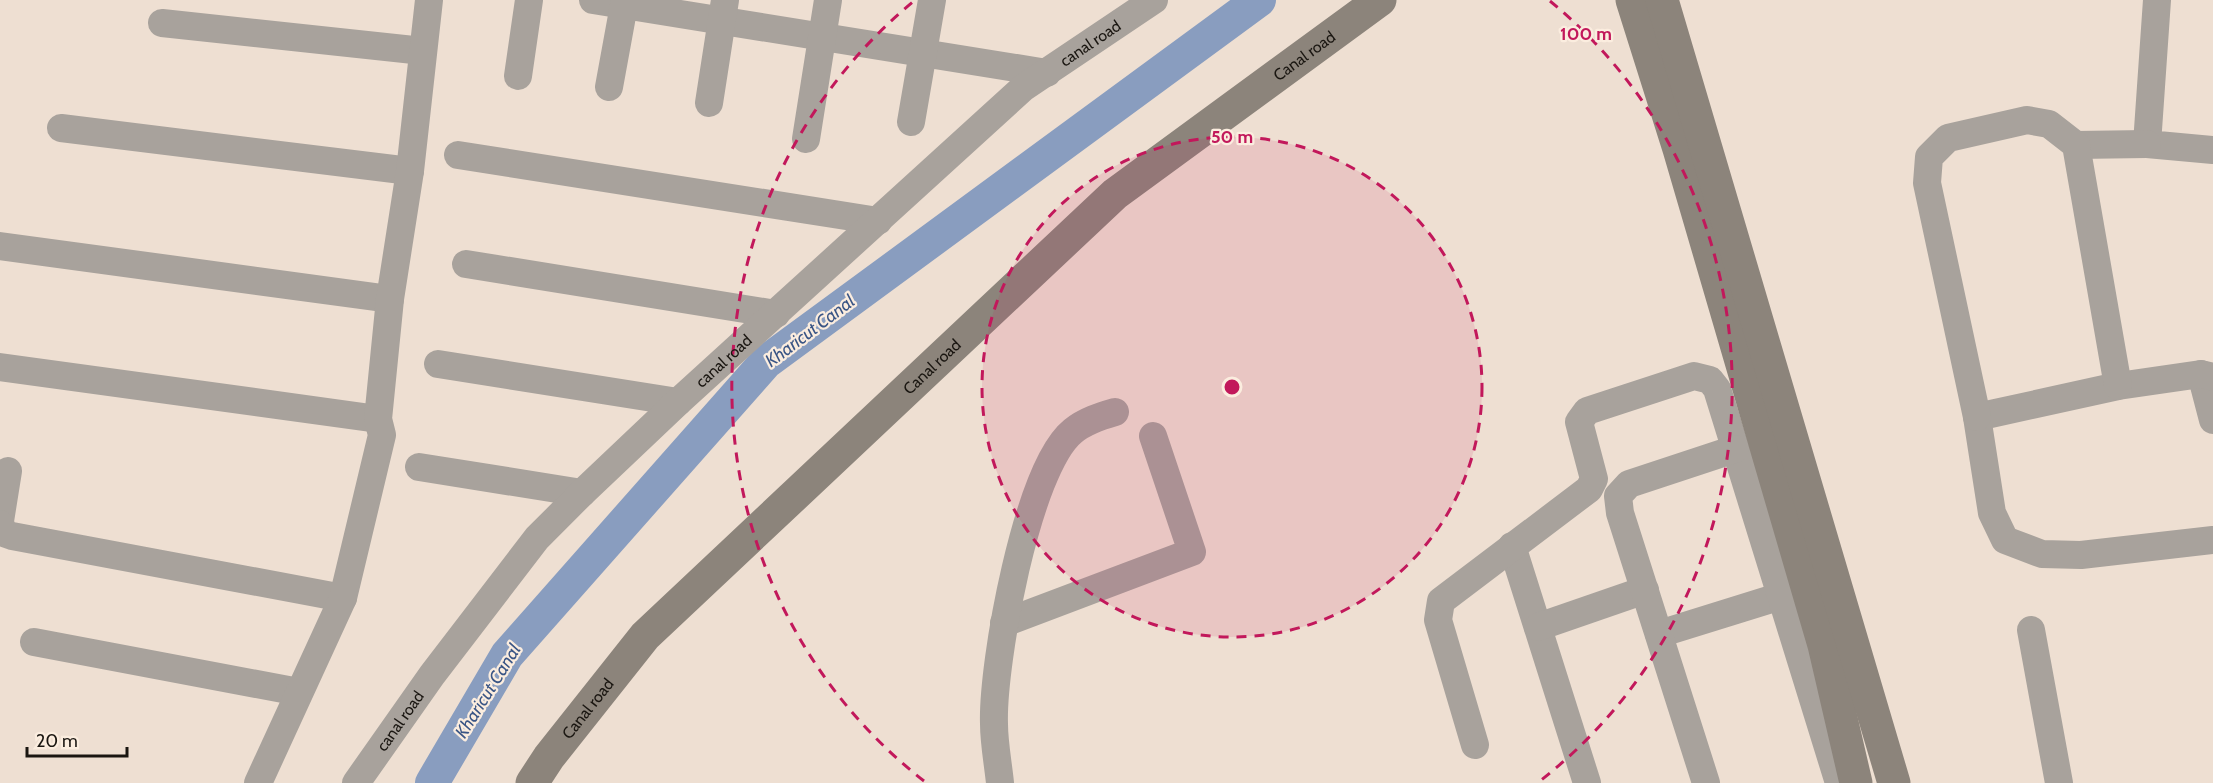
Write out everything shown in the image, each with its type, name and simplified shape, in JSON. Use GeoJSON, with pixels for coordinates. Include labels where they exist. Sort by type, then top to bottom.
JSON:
{"type":"FeatureCollection","features":[{"type":"Feature","properties":{"kind":"street"},"geometry":{"type":"LineString","coordinates":[[258,783],[343,598],[382,435],[378,419],[390,299],[410,171],[429,0]]}},
{"type":"Feature","properties":{"kind":"street"},"geometry":{"type":"LineString","coordinates":[[518,76],[529,0]]}},
{"type":"Feature","properties":{"kind":"street"},"geometry":{"type":"LineString","coordinates":[[593,0],[723,10],[822,37],[1047,73]]}},
{"type":"Feature","properties":{"kind":"street"},"geometry":{"type":"LineString","coordinates":[[806,139],[828,0]]}},
{"type":"Feature","properties":{"kind":"street"},"geometry":{"type":"LineString","coordinates":[[911,122],[933,0]]}},
{"type":"Feature","properties":{"kind":"street","name":"canal road"},"geometry":{"type":"LineString","coordinates":[[356,783],[432,675],[537,538],[582,493],[678,402],[1023,88],[1154,0]]}},
{"type":"Feature","properties":{"kind":"street","name":"Canal road"},"geometry":{"type":"LineString","coordinates":[[532,783],[645,636],[1115,194],[1380,0]]}},
{"type":"Feature","properties":{"kind":"street"},"geometry":{"type":"LineString","coordinates":[[1632,0],[1679,149],[1824,645],[1856,783]]}},
{"type":"Feature","properties":{"kind":"street"},"geometry":{"type":"LineString","coordinates":[[1662,0],[1894,783]]}},
{"type":"Feature","properties":{"kind":"street"},"geometry":{"type":"LineString","coordinates":[[2147,144],[2157,0]]}},
{"type":"Feature","properties":{"kind":"street"},"geometry":{"type":"LineString","coordinates":[[609,87],[624,3]]}},
{"type":"Feature","properties":{"kind":"street"},"geometry":{"type":"LineString","coordinates":[[709,103],[723,10]]}},
{"type":"Feature","properties":{"kind":"street"},"geometry":{"type":"LineString","coordinates":[[162,23],[423,51]]}},
{"type":"Feature","properties":{"kind":"street"},"geometry":{"type":"LineString","coordinates":[[2213,150],[2147,144],[2076,146],[2049,124],[2027,120],[1948,138],[1929,157],[1927,183],[1977,417],[1992,513],[2005,540],[2042,555],[2081,555],[2213,540]]}},
{"type":"Feature","properties":{"kind":"street"},"geometry":{"type":"LineString","coordinates":[[61,128],[410,171]]}},
{"type":"Feature","properties":{"kind":"street"},"geometry":{"type":"LineString","coordinates":[[2076,146],[2118,386]]}},
{"type":"Feature","properties":{"kind":"street"},"geometry":{"type":"LineString","coordinates":[[458,155],[878,221]]}},
{"type":"Feature","properties":{"kind":"street"},"geometry":{"type":"LineString","coordinates":[[0,246],[390,299]]}},
{"type":"Feature","properties":{"kind":"street"},"geometry":{"type":"LineString","coordinates":[[466,264],[776,314]]}},
{"type":"Feature","properties":{"kind":"street"},"geometry":{"type":"LineString","coordinates":[[438,364],[678,402]]}},
{"type":"Feature","properties":{"kind":"street"},"geometry":{"type":"LineString","coordinates":[[0,367],[378,419]]}},
{"type":"Feature","properties":{"kind":"street"},"geometry":{"type":"LineString","coordinates":[[1977,417],[2118,386],[2207,375],[2213,420]]}},
{"type":"Feature","properties":{"kind":"street"},"geometry":{"type":"LineString","coordinates":[[1475,745],[1438,620],[1438,608],[1441,602],[1589,489],[1594,479],[1579,422],[1587,411],[1694,376],[1710,380],[1717,389],[1839,783]]}},
{"type":"Feature","properties":{"kind":"street"},"geometry":{"type":"LineString","coordinates":[[1000,783],[994,723],[1004,623],[1028,520],[1044,476],[1058,448],[1073,431],[1095,418],[1115,412]]}},
{"type":"Feature","properties":{"kind":"street"},"geometry":{"type":"LineString","coordinates":[[1004,623],[1192,552],[1152,436]]}},
{"type":"Feature","properties":{"kind":"street"},"geometry":{"type":"LineString","coordinates":[[1706,783],[1620,513],[1618,496],[1629,484],[1735,449]]}},
{"type":"Feature","properties":{"kind":"street"},"geometry":{"type":"LineString","coordinates":[[419,467],[582,493]]}},
{"type":"Feature","properties":{"kind":"street"},"geometry":{"type":"LineString","coordinates":[[8,471],[0,522],[4,533],[343,598]]}},
{"type":"Feature","properties":{"kind":"street"},"geometry":{"type":"LineString","coordinates":[[1512,546],[1587,783]]}},
{"type":"Feature","properties":{"kind":"street"},"geometry":{"type":"LineString","coordinates":[[1538,627],[1645,590]]}},
{"type":"Feature","properties":{"kind":"street"},"geometry":{"type":"LineString","coordinates":[[1659,634],[1781,596]]}},
{"type":"Feature","properties":{"kind":"street"},"geometry":{"type":"LineString","coordinates":[[2031,630],[2059,783]]}},
{"type":"Feature","properties":{"kind":"street"},"geometry":{"type":"LineString","coordinates":[[34,642],[299,692]]}},
{"type":"Feature","properties":{"kind":"waterway","name":"Kharicut Canal"},"geometry":{"type":"LineString","coordinates":[[432,783],[507,655],[766,362],[1259,0]]}}]}
